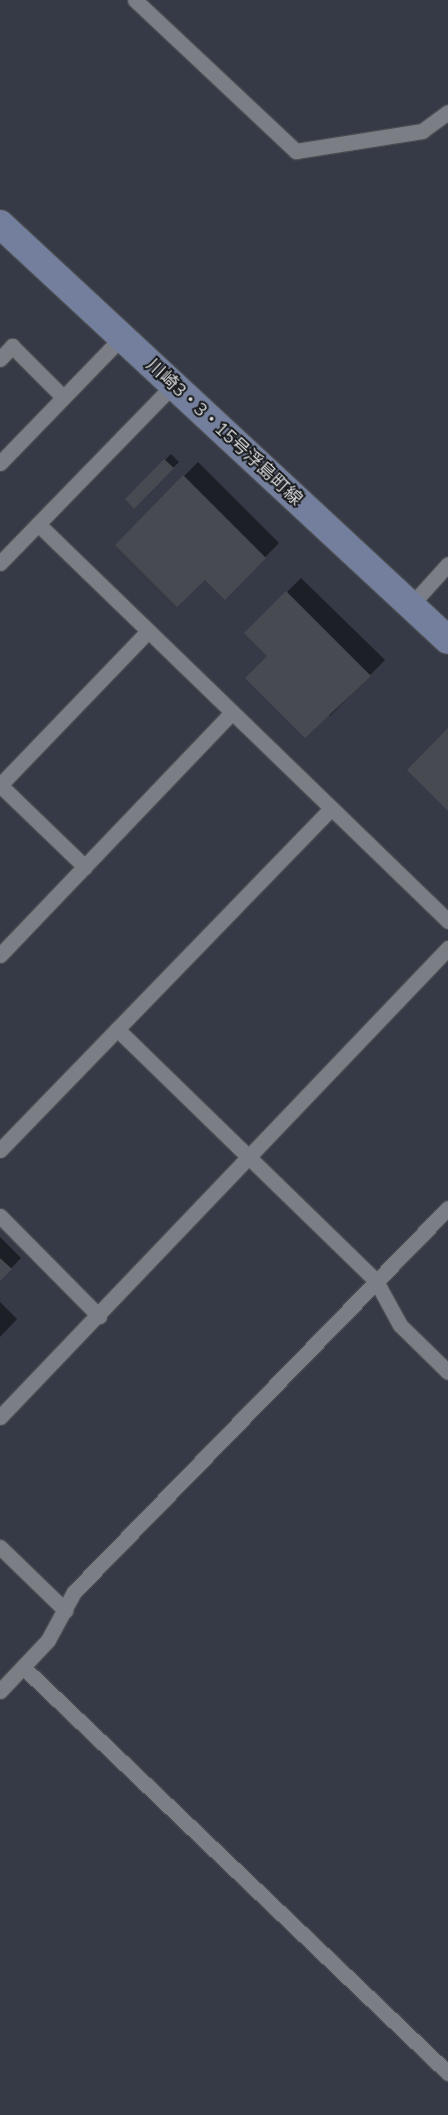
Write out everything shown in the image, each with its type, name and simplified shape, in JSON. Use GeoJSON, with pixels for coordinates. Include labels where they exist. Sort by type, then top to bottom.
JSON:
{"type":"FeatureCollection","features":[{"type":"Feature","properties":{"kind":"street","name":"川崎3・3・15号浮島町線"},"geometry":{"type":"LineString","coordinates":[[0,224],[448,640]]}},
{"type":"Feature","properties":{"kind":"lane"},"geometry":{"type":"LineString","coordinates":[[135,0],[296,151],[422,131],[448,112]]}},
{"type":"Feature","properties":{"kind":"lane"},"geometry":{"type":"LineString","coordinates":[[0,463],[122,336]]}},
{"type":"Feature","properties":{"kind":"lane"},"geometry":{"type":"LineString","coordinates":[[0,359],[12,346],[63,397]]}},
{"type":"Feature","properties":{"kind":"lane"},"geometry":{"type":"LineString","coordinates":[[0,563],[174,385]]}},
{"type":"Feature","properties":{"kind":"lane"},"geometry":{"type":"LineString","coordinates":[[38,524],[448,921]]}},
{"type":"Feature","properties":{"kind":"lane"},"geometry":{"type":"LineString","coordinates":[[411,605],[448,564]]}},
{"type":"Feature","properties":{"kind":"lane"},"geometry":{"type":"LineString","coordinates":[[85,866],[0,785],[148,632]]}},
{"type":"Feature","properties":{"kind":"lane"},"geometry":{"type":"LineString","coordinates":[[0,955],[232,712]]}},
{"type":"Feature","properties":{"kind":"lane"},"geometry":{"type":"LineString","coordinates":[[0,1150],[331,808]]}},
{"type":"Feature","properties":{"kind":"lane"},"geometry":{"type":"LineString","coordinates":[[0,1417],[99,1316],[448,948]]}},
{"type":"Feature","properties":{"kind":"lane"},"geometry":{"type":"LineString","coordinates":[[117,1029],[250,1156],[376,1281],[400,1325],[448,1372]]}},
{"type":"Feature","properties":{"kind":"lane"},"geometry":{"type":"LineString","coordinates":[[0,1691],[48,1640],[74,1592],[448,1208]]}},
{"type":"Feature","properties":{"kind":"lane"},"geometry":{"type":"LineString","coordinates":[[0,1216],[99,1316]]}},
{"type":"Feature","properties":{"kind":"lane"},"geometry":{"type":"LineString","coordinates":[[0,1547],[65,1610]]}},
{"type":"Feature","properties":{"kind":"lane"},"geometry":{"type":"LineString","coordinates":[[23,1667],[448,2073]]}},
{"type":"Feature","properties":{"kind":"shaded area"},"geometry":{"type":"Polygon","coordinates":[[[0,0],[448,0],[448,2115],[0,2115],[0,0]]]}},
{"type":"Feature","properties":{"kind":"building"},"geometry":{"type":"Polygon","coordinates":[[[164,459],[174,468],[134,509],[125,499],[164,459]]]}},
{"type":"Feature","properties":{"kind":"building"},"geometry":{"type":"Polygon","coordinates":[[[183,475],[266,558],[225,600],[205,580],[177,607],[115,545],[183,475]]]}},
{"type":"Feature","properties":{"kind":"building"},"geometry":{"type":"Polygon","coordinates":[[[286,591],[371,676],[305,738],[245,678],[267,656],[244,633],[286,591]]]}},
{"type":"Feature","properties":{"kind":"building"},"geometry":{"type":"Polygon","coordinates":[[[448,728],[448,811],[407,770],[448,728]]]}},
{"type":"Feature","properties":{"kind":"building"},"geometry":{"type":"Polygon","coordinates":[[[0,1258],[12,1269],[0,1281],[0,1258]]]}}]}
